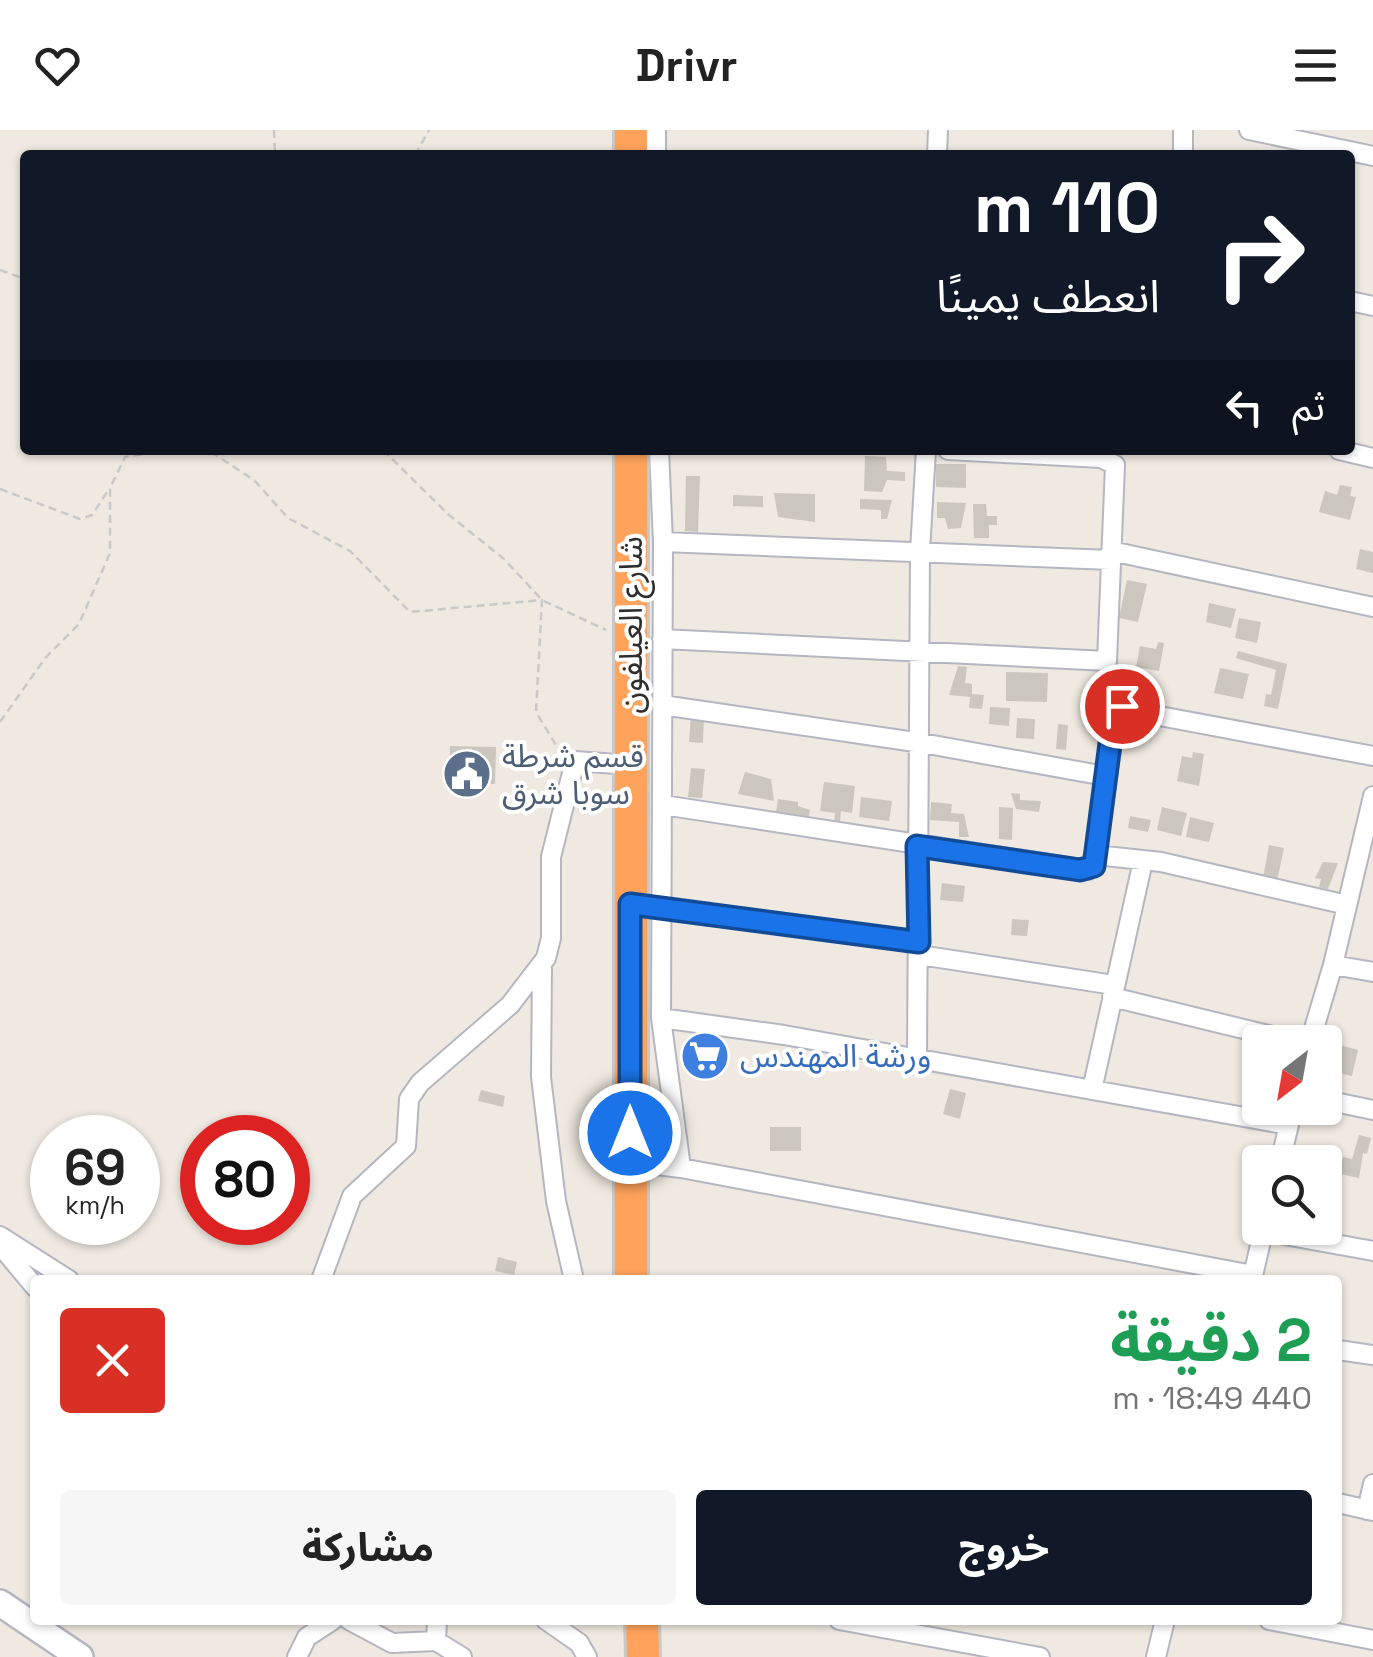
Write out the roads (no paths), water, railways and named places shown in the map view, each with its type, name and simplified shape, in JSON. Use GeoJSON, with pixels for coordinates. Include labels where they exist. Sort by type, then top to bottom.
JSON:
{"type":"FeatureCollection","features":[{"type":"Feature","properties":{"kind":"highway","name":"شارع العيلفون"},"geometry":{"type":"LineString","coordinates":[[630,1275],[630,766],[647,639],[631,455]]}},
{"type":"Feature","properties":{"kind":"highway"},"geometry":{"type":"LineString","coordinates":[[642,1625],[644,1657]]}},
{"type":"Feature","properties":{"kind":"street"},"geometry":{"type":"LineString","coordinates":[[1249,130],[1344,150]]}},
{"type":"Feature","properties":{"kind":"street"},"geometry":{"type":"LineString","coordinates":[[659,455],[663,542],[647,639],[662,705],[662,1018],[680,1168]]}},
{"type":"Feature","properties":{"kind":"street"},"geometry":{"type":"LineString","coordinates":[[917,1059],[917,846],[922,743],[920,551],[926,455]]}},
{"type":"Feature","properties":{"kind":"street"},"geometry":{"type":"LineString","coordinates":[[647,639],[1107,661],[1115,465],[1109,460],[1028,455]]}},
{"type":"Feature","properties":{"kind":"street"},"geometry":{"type":"LineString","coordinates":[[663,542],[1111,556],[1373,607]]}},
{"type":"Feature","properties":{"kind":"street"},"geometry":{"type":"LineString","coordinates":[[662,705],[922,743],[1105,776]]}},
{"type":"Feature","properties":{"kind":"street"},"geometry":{"type":"LineString","coordinates":[[663,805],[1088,870],[1096,854],[1114,713],[1122,706],[1373,756]]}},
{"type":"Feature","properties":{"kind":"street"},"geometry":{"type":"LineString","coordinates":[[573,1275],[556,1202],[541,1077],[542,965],[551,938],[551,857],[575,761],[630,766]]}},
{"type":"Feature","properties":{"kind":"street"},"geometry":{"type":"LineString","coordinates":[[1315,1025],[1369,830],[1373,796]]}},
{"type":"Feature","properties":{"kind":"street"},"geometry":{"type":"LineString","coordinates":[[1096,854],[1347,905]]}},
{"type":"Feature","properties":{"kind":"street"},"geometry":{"type":"LineString","coordinates":[[1092,1090],[1143,861]]}},
{"type":"Feature","properties":{"kind":"street"},"geometry":{"type":"LineString","coordinates":[[630,904],[920,949],[1113,991],[1242,1027]]}},
{"type":"Feature","properties":{"kind":"street"},"geometry":{"type":"LineString","coordinates":[[320,1275],[352,1196],[406,1146],[409,1099],[475,1032],[490,1024],[542,965]]}},
{"type":"Feature","properties":{"kind":"street"},"geometry":{"type":"LineString","coordinates":[[1334,965],[1373,972]]}},
{"type":"Feature","properties":{"kind":"street"},"geometry":{"type":"LineString","coordinates":[[662,1018],[1092,1090],[1242,1110]]}},
{"type":"Feature","properties":{"kind":"street"},"geometry":{"type":"LineString","coordinates":[[1342,1104],[1373,1110]]}},
{"type":"Feature","properties":{"kind":"street"},"geometry":{"type":"LineString","coordinates":[[630,1171],[657,1165],[680,1168],[1242,1275]]}},
{"type":"Feature","properties":{"kind":"street"},"geometry":{"type":"LineString","coordinates":[[0,1236],[61,1275]]}},
{"type":"Feature","properties":{"kind":"street"},"geometry":{"type":"LineString","coordinates":[[0,1245],[30,1281]]}},
{"type":"Feature","properties":{"kind":"street"},"geometry":{"type":"LineString","coordinates":[[1253,1275],[1260,1245]]}},
{"type":"Feature","properties":{"kind":"street"},"geometry":{"type":"LineString","coordinates":[[1342,1245],[1373,1251]]}},
{"type":"Feature","properties":{"kind":"street"},"geometry":{"type":"LineString","coordinates":[[1342,1351],[1373,1355]]}},
{"type":"Feature","properties":{"kind":"street"},"geometry":{"type":"LineString","coordinates":[[1342,1504],[1370,1511],[1373,1484]]}},
{"type":"Feature","properties":{"kind":"street"},"geometry":{"type":"LineString","coordinates":[[0,1603],[30,1623]]}},
{"type":"Feature","properties":{"kind":"street"},"geometry":{"type":"LineString","coordinates":[[33,1625],[80,1657]]}},
{"type":"Feature","properties":{"kind":"street"},"geometry":{"type":"LineString","coordinates":[[297,1657],[307,1638],[326,1625]]}},
{"type":"Feature","properties":{"kind":"street"},"geometry":{"type":"LineString","coordinates":[[358,1625],[392,1644],[427,1642],[462,1657]]}},
{"type":"Feature","properties":{"kind":"street"},"geometry":{"type":"LineString","coordinates":[[402,1657],[427,1642],[435,1625]]}},
{"type":"Feature","properties":{"kind":"street"},"geometry":{"type":"LineString","coordinates":[[553,1625],[579,1643],[587,1657]]}},
{"type":"Feature","properties":{"kind":"street"},"geometry":{"type":"LineString","coordinates":[[866,1625],[1040,1657]]}},
{"type":"Feature","properties":{"kind":"street"},"geometry":{"type":"LineString","coordinates":[[1156,1657],[1164,1625]]}},
{"type":"Feature","properties":{"kind":"street"},"geometry":{"type":"LineString","coordinates":[[1295,1625],[1373,1640]]}},
{"type":"Feature","properties":{"kind":"place","name":"قسم شرطة سوبا شرق"},"geometry":{"type":"Point","coordinates":[467,774]}},
{"type":"Feature","properties":{"kind":"place","name":"ورشة المهندس"},"geometry":{"type":"Point","coordinates":[705,1056]}}]}
